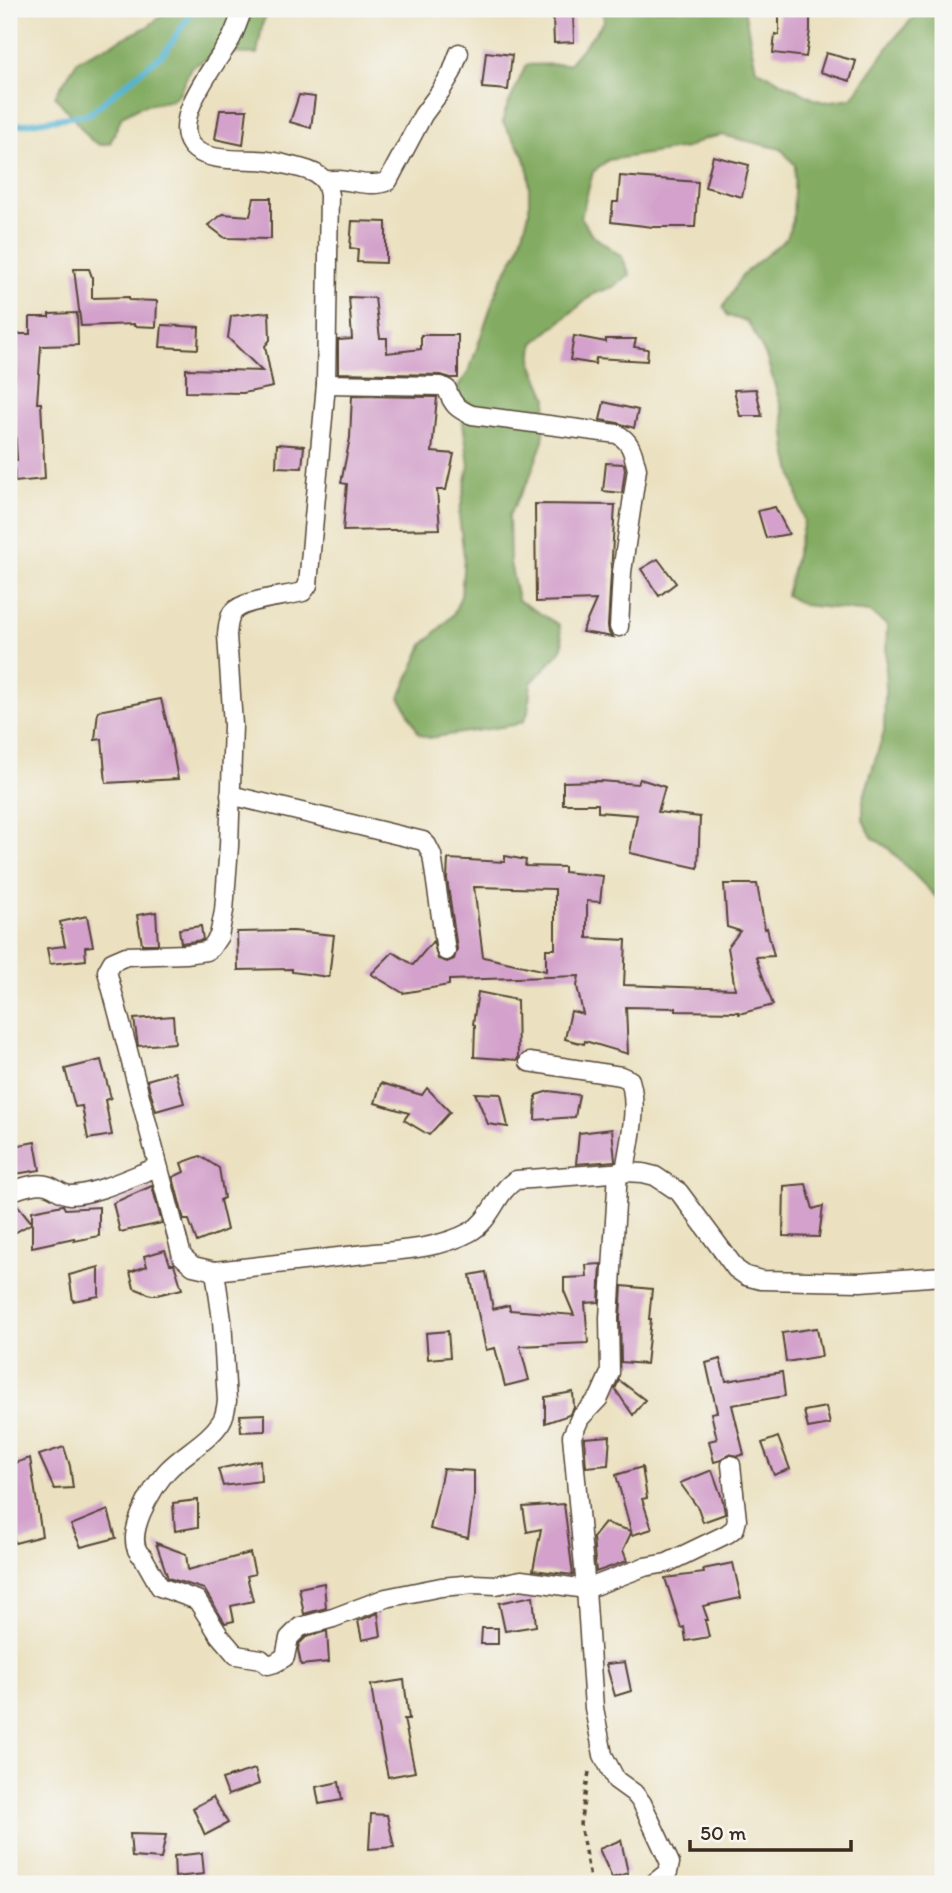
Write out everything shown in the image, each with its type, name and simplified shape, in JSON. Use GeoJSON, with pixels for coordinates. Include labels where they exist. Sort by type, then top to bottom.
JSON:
{"type":"FeatureCollection","features":[{"type":"Feature","properties":{"kind":"street"},"geometry":{"type":"LineString","coordinates":[[243,9],[232,36],[194,99],[188,114],[187,133],[190,143],[201,153],[229,159],[268,161],[307,170],[324,181],[329,195],[326,384],[307,586],[303,592],[240,607],[228,622],[233,725],[222,927],[216,942],[206,951],[126,956],[112,962],[107,971],[182,1256],[193,1266],[215,1270],[416,1248],[455,1240],[477,1228],[487,1218],[506,1188],[516,1180],[621,1172],[643,1173],[655,1177],[679,1192],[736,1269],[746,1276],[761,1280],[860,1282],[943,1276]]}},
{"type":"Feature","properties":{"kind":"street"},"geometry":{"type":"LineString","coordinates":[[324,181],[339,179],[374,184],[388,181],[423,115],[452,72],[458,53]]}},
{"type":"Feature","properties":{"kind":"street"},"geometry":{"type":"LineString","coordinates":[[326,384],[442,386],[447,389],[456,408],[472,415],[617,435],[625,439],[633,453],[636,469],[622,572],[619,627]]}},
{"type":"Feature","properties":{"kind":"street"},"geometry":{"type":"LineString","coordinates":[[230,795],[422,841],[432,855],[446,951]]}},
{"type":"Feature","properties":{"kind":"street"},"geometry":{"type":"LineString","coordinates":[[529,1062],[621,1076],[630,1080],[634,1092],[634,1113],[621,1172],[609,1318],[610,1373],[599,1398],[580,1418],[572,1436],[594,1707],[603,1755],[616,1780],[634,1793],[642,1803],[671,1866],[668,1872],[653,1884]]}},
{"type":"Feature","properties":{"kind":"street"},"geometry":{"type":"LineString","coordinates":[[9,1192],[24,1187],[46,1185],[59,1193],[69,1195],[88,1193],[158,1167]]}},
{"type":"Feature","properties":{"kind":"street"},"geometry":{"type":"LineString","coordinates":[[215,1270],[222,1320],[226,1410],[215,1430],[169,1468],[159,1480],[141,1514],[135,1530],[135,1542],[139,1554],[144,1557],[160,1587],[197,1600],[219,1635],[236,1655],[261,1659],[268,1665],[275,1663],[285,1657],[289,1638],[300,1627],[386,1598],[441,1587],[496,1585],[521,1580],[586,1589],[644,1567],[667,1563],[732,1531],[737,1520],[731,1465]]}},
{"type":"Feature","properties":{"kind":"path"},"geometry":{"type":"LineString","coordinates":[[591,1768],[580,1824],[591,1884]]}},
{"type":"Feature","properties":{"kind":"green space"},"geometry":{"type":"Polygon","coordinates":[[[171,9],[270,9],[263,22],[257,54],[219,53],[191,67],[179,94],[172,100],[141,106],[122,116],[110,143],[100,145],[91,140],[55,96],[78,60],[147,27],[171,9]]]}},
{"type":"Feature","properties":{"kind":"green space"},"geometry":{"type":"Polygon","coordinates":[[[603,9],[744,9],[756,69],[824,102],[852,98],[894,39],[921,9],[943,9],[943,904],[888,848],[872,837],[863,820],[863,800],[884,731],[887,625],[869,612],[803,605],[786,595],[804,522],[787,451],[783,413],[766,356],[748,322],[728,316],[723,308],[742,275],[787,238],[793,220],[795,165],[781,149],[722,135],[704,139],[686,148],[608,160],[593,172],[581,217],[591,234],[622,257],[630,275],[613,287],[595,293],[534,343],[532,363],[547,398],[543,441],[529,479],[509,515],[510,563],[518,600],[559,625],[563,644],[560,652],[531,683],[528,712],[524,721],[514,725],[429,738],[419,734],[400,697],[423,645],[453,615],[461,596],[464,557],[459,516],[469,465],[458,387],[469,371],[499,284],[518,250],[529,213],[529,174],[524,155],[503,123],[504,114],[526,65],[569,64],[604,22],[603,9]]]}},
{"type":"Feature","properties":{"kind":"building"},"geometry":{"type":"Polygon","coordinates":[[[555,9],[573,9],[574,42],[554,43],[555,9]]]}},
{"type":"Feature","properties":{"kind":"building"},"geometry":{"type":"Polygon","coordinates":[[[779,9],[810,9],[806,57],[773,53],[775,34],[779,35],[779,9]]]}},
{"type":"Feature","properties":{"kind":"building"},"geometry":{"type":"Polygon","coordinates":[[[486,52],[512,55],[508,90],[482,88],[486,52]]]}},
{"type":"Feature","properties":{"kind":"building"},"geometry":{"type":"Polygon","coordinates":[[[826,53],[856,61],[850,81],[820,72],[826,53]]]}},
{"type":"Feature","properties":{"kind":"building"},"geometry":{"type":"Polygon","coordinates":[[[299,95],[315,97],[311,128],[290,122],[299,95]]]}},
{"type":"Feature","properties":{"kind":"building"},"geometry":{"type":"Polygon","coordinates":[[[220,110],[247,110],[243,145],[215,139],[220,110]]]}},
{"type":"Feature","properties":{"kind":"building"},"geometry":{"type":"Polygon","coordinates":[[[713,156],[749,165],[742,197],[705,187],[713,156]]]}},
{"type":"Feature","properties":{"kind":"building"},"geometry":{"type":"Polygon","coordinates":[[[620,176],[698,182],[695,227],[653,227],[611,222],[613,202],[618,202],[620,176]]]}},
{"type":"Feature","properties":{"kind":"building"},"geometry":{"type":"Polygon","coordinates":[[[254,198],[271,198],[271,239],[225,238],[208,225],[223,214],[250,216],[254,198]]]}},
{"type":"Feature","properties":{"kind":"building"},"geometry":{"type":"Polygon","coordinates":[[[352,221],[386,222],[386,263],[357,262],[358,249],[350,248],[352,221]]]}},
{"type":"Feature","properties":{"kind":"building"},"geometry":{"type":"Polygon","coordinates":[[[74,269],[89,269],[92,277],[92,298],[129,297],[129,300],[157,301],[156,327],[134,324],[81,326],[74,269]]]}},
{"type":"Feature","properties":{"kind":"building"},"geometry":{"type":"Polygon","coordinates":[[[349,297],[375,298],[380,338],[387,338],[387,353],[421,349],[421,335],[458,335],[458,378],[441,375],[338,373],[338,340],[352,339],[349,297]]]}},
{"type":"Feature","properties":{"kind":"building"},"geometry":{"type":"Polygon","coordinates":[[[269,312],[270,340],[265,346],[273,387],[243,393],[186,392],[186,369],[262,371],[228,338],[231,316],[269,312]]]}},
{"type":"Feature","properties":{"kind":"building"},"geometry":{"type":"Polygon","coordinates":[[[77,313],[78,345],[41,346],[37,403],[41,403],[45,479],[15,482],[14,460],[17,460],[13,398],[17,334],[30,334],[30,317],[77,313]]]}},
{"type":"Feature","properties":{"kind":"building"},"geometry":{"type":"Polygon","coordinates":[[[162,325],[199,327],[198,349],[160,347],[162,325]]]}},
{"type":"Feature","properties":{"kind":"building"},"geometry":{"type":"Polygon","coordinates":[[[574,336],[606,342],[606,339],[636,339],[634,347],[648,349],[647,361],[596,358],[595,364],[570,360],[574,336]]]}},
{"type":"Feature","properties":{"kind":"building"},"geometry":{"type":"Polygon","coordinates":[[[756,389],[762,416],[740,416],[734,390],[756,389]]]}},
{"type":"Feature","properties":{"kind":"building"},"geometry":{"type":"Polygon","coordinates":[[[352,396],[437,397],[432,452],[454,454],[446,490],[437,490],[440,529],[343,531],[347,484],[341,483],[350,438],[352,396]]]}},
{"type":"Feature","properties":{"kind":"building"},"geometry":{"type":"Polygon","coordinates":[[[604,402],[638,410],[634,428],[600,420],[604,402]]]}},
{"type":"Feature","properties":{"kind":"building"},"geometry":{"type":"Polygon","coordinates":[[[277,444],[304,446],[302,468],[276,467],[277,444]]]}},
{"type":"Feature","properties":{"kind":"building"},"geometry":{"type":"Polygon","coordinates":[[[606,463],[624,464],[622,493],[603,491],[606,463]]]}},
{"type":"Feature","properties":{"kind":"building"},"geometry":{"type":"Polygon","coordinates":[[[535,504],[615,505],[608,626],[613,637],[582,632],[596,600],[536,602],[535,504]]]}},
{"type":"Feature","properties":{"kind":"building"},"geometry":{"type":"Polygon","coordinates":[[[775,507],[789,534],[766,538],[758,511],[775,507]]]}},
{"type":"Feature","properties":{"kind":"building"},"geometry":{"type":"Polygon","coordinates":[[[658,559],[676,583],[659,596],[641,569],[658,559]]]}},
{"type":"Feature","properties":{"kind":"building"},"geometry":{"type":"Polygon","coordinates":[[[161,699],[178,779],[106,783],[102,739],[95,740],[98,711],[161,699]]]}},
{"type":"Feature","properties":{"kind":"building"},"geometry":{"type":"Polygon","coordinates":[[[640,779],[665,787],[658,812],[700,817],[698,868],[630,853],[637,815],[598,812],[598,804],[563,804],[563,782],[638,784],[640,779]]]}},
{"type":"Feature","properties":{"kind":"building"},"geometry":{"type":"Polygon","coordinates":[[[505,856],[526,860],[525,866],[564,867],[564,872],[603,876],[600,902],[587,901],[587,938],[626,940],[624,985],[735,989],[728,947],[740,931],[727,927],[724,884],[757,884],[765,929],[767,928],[774,956],[756,957],[773,1005],[739,1014],[626,1007],[628,1054],[585,1041],[584,1044],[565,1039],[571,1011],[583,1014],[577,986],[579,976],[449,980],[449,985],[403,993],[371,974],[393,952],[413,965],[433,941],[438,959],[447,962],[454,959],[457,949],[447,879],[448,859],[505,862],[505,856]],[[474,887],[483,957],[546,971],[546,949],[555,949],[555,889],[474,887]]]}},
{"type":"Feature","properties":{"kind":"building"},"geometry":{"type":"Polygon","coordinates":[[[156,912],[158,944],[142,944],[137,915],[156,912]]]}},
{"type":"Feature","properties":{"kind":"building"},"geometry":{"type":"Polygon","coordinates":[[[87,916],[93,946],[85,947],[86,960],[50,964],[47,948],[65,946],[60,922],[87,916]]]}},
{"type":"Feature","properties":{"kind":"building"},"geometry":{"type":"Polygon","coordinates":[[[201,926],[203,940],[181,943],[179,929],[201,926]]]}},
{"type":"Feature","properties":{"kind":"building"},"geometry":{"type":"Polygon","coordinates":[[[293,931],[334,935],[329,977],[292,972],[292,969],[238,970],[237,932],[293,931]]]}},
{"type":"Feature","properties":{"kind":"building"},"geometry":{"type":"Polygon","coordinates":[[[478,992],[517,1000],[518,1060],[474,1057],[473,1024],[478,992]]]}},
{"type":"Feature","properties":{"kind":"building"},"geometry":{"type":"Polygon","coordinates":[[[173,1016],[175,1043],[138,1046],[134,1019],[173,1016]]]}},
{"type":"Feature","properties":{"kind":"building"},"geometry":{"type":"Polygon","coordinates":[[[101,1060],[111,1098],[105,1100],[112,1135],[88,1139],[82,1106],[75,1107],[65,1069],[101,1060]]]}},
{"type":"Feature","properties":{"kind":"building"},"geometry":{"type":"Polygon","coordinates":[[[175,1072],[184,1103],[156,1111],[147,1080],[175,1072]]]}},
{"type":"Feature","properties":{"kind":"building"},"geometry":{"type":"Polygon","coordinates":[[[381,1083],[422,1095],[427,1088],[450,1112],[429,1135],[404,1120],[409,1113],[375,1103],[381,1083]]]}},
{"type":"Feature","properties":{"kind":"building"},"geometry":{"type":"Polygon","coordinates":[[[549,1091],[579,1095],[575,1117],[535,1120],[536,1095],[549,1091]]]}},
{"type":"Feature","properties":{"kind":"building"},"geometry":{"type":"Polygon","coordinates":[[[475,1093],[501,1094],[508,1127],[488,1124],[475,1093]]]}},
{"type":"Feature","properties":{"kind":"building"},"geometry":{"type":"Polygon","coordinates":[[[612,1129],[615,1161],[576,1164],[579,1133],[612,1129]]]}},
{"type":"Feature","properties":{"kind":"building"},"geometry":{"type":"Polygon","coordinates":[[[35,1142],[40,1170],[9,1175],[9,1147],[35,1142]]]}},
{"type":"Feature","properties":{"kind":"building"},"geometry":{"type":"Polygon","coordinates":[[[200,1156],[219,1168],[224,1198],[220,1200],[227,1230],[197,1242],[189,1220],[184,1220],[173,1177],[184,1172],[181,1163],[200,1156]]]}},
{"type":"Feature","properties":{"kind":"building"},"geometry":{"type":"Polygon","coordinates":[[[806,1184],[813,1209],[823,1206],[819,1237],[783,1236],[784,1186],[806,1184]]]}},
{"type":"Feature","properties":{"kind":"building"},"geometry":{"type":"Polygon","coordinates":[[[152,1186],[162,1223],[120,1232],[113,1203],[152,1186]]]}},
{"type":"Feature","properties":{"kind":"building"},"geometry":{"type":"Polygon","coordinates":[[[15,1202],[32,1223],[9,1236],[9,1203],[15,1202]]]}},
{"type":"Feature","properties":{"kind":"building"},"geometry":{"type":"Polygon","coordinates":[[[63,1205],[65,1209],[99,1207],[99,1236],[32,1247],[32,1211],[63,1205]]]}},
{"type":"Feature","properties":{"kind":"building"},"geometry":{"type":"Polygon","coordinates":[[[165,1250],[170,1264],[174,1264],[182,1289],[151,1295],[134,1288],[130,1272],[147,1266],[144,1256],[165,1250]]]}},
{"type":"Feature","properties":{"kind":"building"},"geometry":{"type":"Polygon","coordinates":[[[601,1264],[599,1302],[585,1303],[588,1343],[520,1346],[529,1380],[505,1386],[495,1348],[486,1350],[470,1275],[486,1272],[493,1309],[509,1305],[510,1310],[574,1315],[564,1291],[564,1278],[587,1277],[586,1265],[601,1264]]]}},
{"type":"Feature","properties":{"kind":"building"},"geometry":{"type":"Polygon","coordinates":[[[99,1267],[99,1296],[73,1301],[69,1275],[99,1267]]]}},
{"type":"Feature","properties":{"kind":"building"},"geometry":{"type":"Polygon","coordinates":[[[622,1286],[652,1289],[646,1364],[621,1362],[622,1286]]]}},
{"type":"Feature","properties":{"kind":"building"},"geometry":{"type":"Polygon","coordinates":[[[817,1328],[822,1356],[786,1362],[782,1333],[817,1328]]]}},
{"type":"Feature","properties":{"kind":"building"},"geometry":{"type":"Polygon","coordinates":[[[448,1331],[450,1357],[428,1359],[426,1333],[448,1331]]]}},
{"type":"Feature","properties":{"kind":"building"},"geometry":{"type":"Polygon","coordinates":[[[720,1359],[726,1381],[782,1372],[785,1396],[732,1405],[744,1454],[729,1454],[714,1462],[709,1441],[717,1439],[711,1413],[717,1412],[706,1363],[720,1359]]]}},
{"type":"Feature","properties":{"kind":"building"},"geometry":{"type":"Polygon","coordinates":[[[619,1380],[645,1400],[633,1415],[615,1389],[619,1380]]]}},
{"type":"Feature","properties":{"kind":"building"},"geometry":{"type":"Polygon","coordinates":[[[573,1392],[574,1408],[569,1415],[545,1423],[545,1397],[573,1392]]]}},
{"type":"Feature","properties":{"kind":"building"},"geometry":{"type":"Polygon","coordinates":[[[826,1407],[830,1424],[808,1428],[804,1411],[826,1407]]]}},
{"type":"Feature","properties":{"kind":"building"},"geometry":{"type":"Polygon","coordinates":[[[265,1414],[265,1431],[241,1432],[240,1415],[265,1414]]]}},
{"type":"Feature","properties":{"kind":"building"},"geometry":{"type":"Polygon","coordinates":[[[610,1436],[608,1465],[586,1467],[584,1438],[610,1436]]]}},
{"type":"Feature","properties":{"kind":"building"},"geometry":{"type":"Polygon","coordinates":[[[778,1437],[790,1469],[774,1475],[762,1443],[778,1437]]]}},
{"type":"Feature","properties":{"kind":"building"},"geometry":{"type":"Polygon","coordinates":[[[64,1447],[73,1488],[54,1489],[39,1455],[64,1447]]]}},
{"type":"Feature","properties":{"kind":"building"},"geometry":{"type":"Polygon","coordinates":[[[30,1458],[42,1536],[15,1543],[9,1519],[9,1465],[30,1458]]]}},
{"type":"Feature","properties":{"kind":"building"},"geometry":{"type":"Polygon","coordinates":[[[260,1460],[261,1481],[223,1486],[218,1469],[260,1460]]]}},
{"type":"Feature","properties":{"kind":"building"},"geometry":{"type":"Polygon","coordinates":[[[642,1467],[647,1498],[642,1499],[652,1529],[632,1535],[631,1533],[623,1550],[627,1561],[596,1572],[593,1538],[605,1523],[631,1531],[616,1475],[642,1467]]]}},
{"type":"Feature","properties":{"kind":"building"},"geometry":{"type":"Polygon","coordinates":[[[443,1469],[474,1471],[474,1497],[468,1538],[430,1529],[443,1469]]]}},
{"type":"Feature","properties":{"kind":"building"},"geometry":{"type":"Polygon","coordinates":[[[712,1470],[725,1514],[703,1522],[698,1508],[680,1483],[712,1470]]]}},
{"type":"Feature","properties":{"kind":"building"},"geometry":{"type":"Polygon","coordinates":[[[198,1500],[198,1527],[175,1531],[173,1503],[198,1500]]]}},
{"type":"Feature","properties":{"kind":"building"},"geometry":{"type":"Polygon","coordinates":[[[564,1504],[573,1575],[533,1570],[541,1529],[527,1532],[523,1507],[564,1504]]]}},
{"type":"Feature","properties":{"kind":"building"},"geometry":{"type":"Polygon","coordinates":[[[108,1510],[116,1538],[81,1547],[71,1525],[108,1510]]]}},
{"type":"Feature","properties":{"kind":"building"},"geometry":{"type":"Polygon","coordinates":[[[156,1543],[186,1554],[188,1570],[250,1553],[255,1574],[247,1576],[253,1601],[231,1606],[234,1621],[225,1623],[204,1589],[168,1578],[156,1543]]]}},
{"type":"Feature","properties":{"kind":"building"},"geometry":{"type":"Polygon","coordinates":[[[733,1563],[741,1598],[703,1606],[708,1620],[705,1620],[709,1637],[686,1641],[684,1627],[681,1628],[665,1578],[704,1573],[703,1569],[733,1563]]]}},
{"type":"Feature","properties":{"kind":"building"},"geometry":{"type":"Polygon","coordinates":[[[324,1583],[326,1608],[304,1614],[299,1588],[324,1583]]]}},
{"type":"Feature","properties":{"kind":"building"},"geometry":{"type":"Polygon","coordinates":[[[533,1596],[536,1626],[505,1631],[499,1603],[533,1596]]]}},
{"type":"Feature","properties":{"kind":"building"},"geometry":{"type":"Polygon","coordinates":[[[378,1613],[381,1636],[362,1640],[358,1621],[378,1613]]]}},
{"type":"Feature","properties":{"kind":"building"},"geometry":{"type":"Polygon","coordinates":[[[482,1628],[498,1628],[498,1644],[481,1644],[482,1628]]]}},
{"type":"Feature","properties":{"kind":"building"},"geometry":{"type":"Polygon","coordinates":[[[327,1631],[329,1662],[301,1665],[299,1644],[306,1637],[327,1631]]]}},
{"type":"Feature","properties":{"kind":"building"},"geometry":{"type":"Polygon","coordinates":[[[625,1662],[631,1691],[615,1696],[606,1664],[625,1662]]]}},
{"type":"Feature","properties":{"kind":"building"},"geometry":{"type":"Polygon","coordinates":[[[404,1680],[409,1719],[404,1719],[415,1772],[388,1777],[371,1685],[404,1680]]]}},
{"type":"Feature","properties":{"kind":"building"},"geometry":{"type":"Polygon","coordinates":[[[255,1769],[259,1784],[228,1795],[222,1779],[255,1769]]]}},
{"type":"Feature","properties":{"kind":"building"},"geometry":{"type":"Polygon","coordinates":[[[339,1782],[342,1800],[319,1804],[316,1787],[339,1782]]]}},
{"type":"Feature","properties":{"kind":"building"},"geometry":{"type":"Polygon","coordinates":[[[213,1797],[228,1823],[205,1835],[193,1808],[213,1797]]]}},
{"type":"Feature","properties":{"kind":"building"},"geometry":{"type":"Polygon","coordinates":[[[371,1814],[387,1815],[394,1847],[369,1849],[371,1814]]]}},
{"type":"Feature","properties":{"kind":"building"},"geometry":{"type":"Polygon","coordinates":[[[130,1834],[166,1835],[161,1859],[132,1857],[130,1834]]]}},
{"type":"Feature","properties":{"kind":"building"},"geometry":{"type":"Polygon","coordinates":[[[621,1840],[628,1873],[612,1878],[599,1849],[621,1840]]]}},
{"type":"Feature","properties":{"kind":"building"},"geometry":{"type":"Polygon","coordinates":[[[202,1853],[204,1874],[175,1877],[174,1856],[202,1853]]]}},
{"type":"Feature","properties":{"kind":"waterway"},"geometry":{"type":"LineString","coordinates":[[9,128],[89,114],[166,51],[194,9]]}}]}
